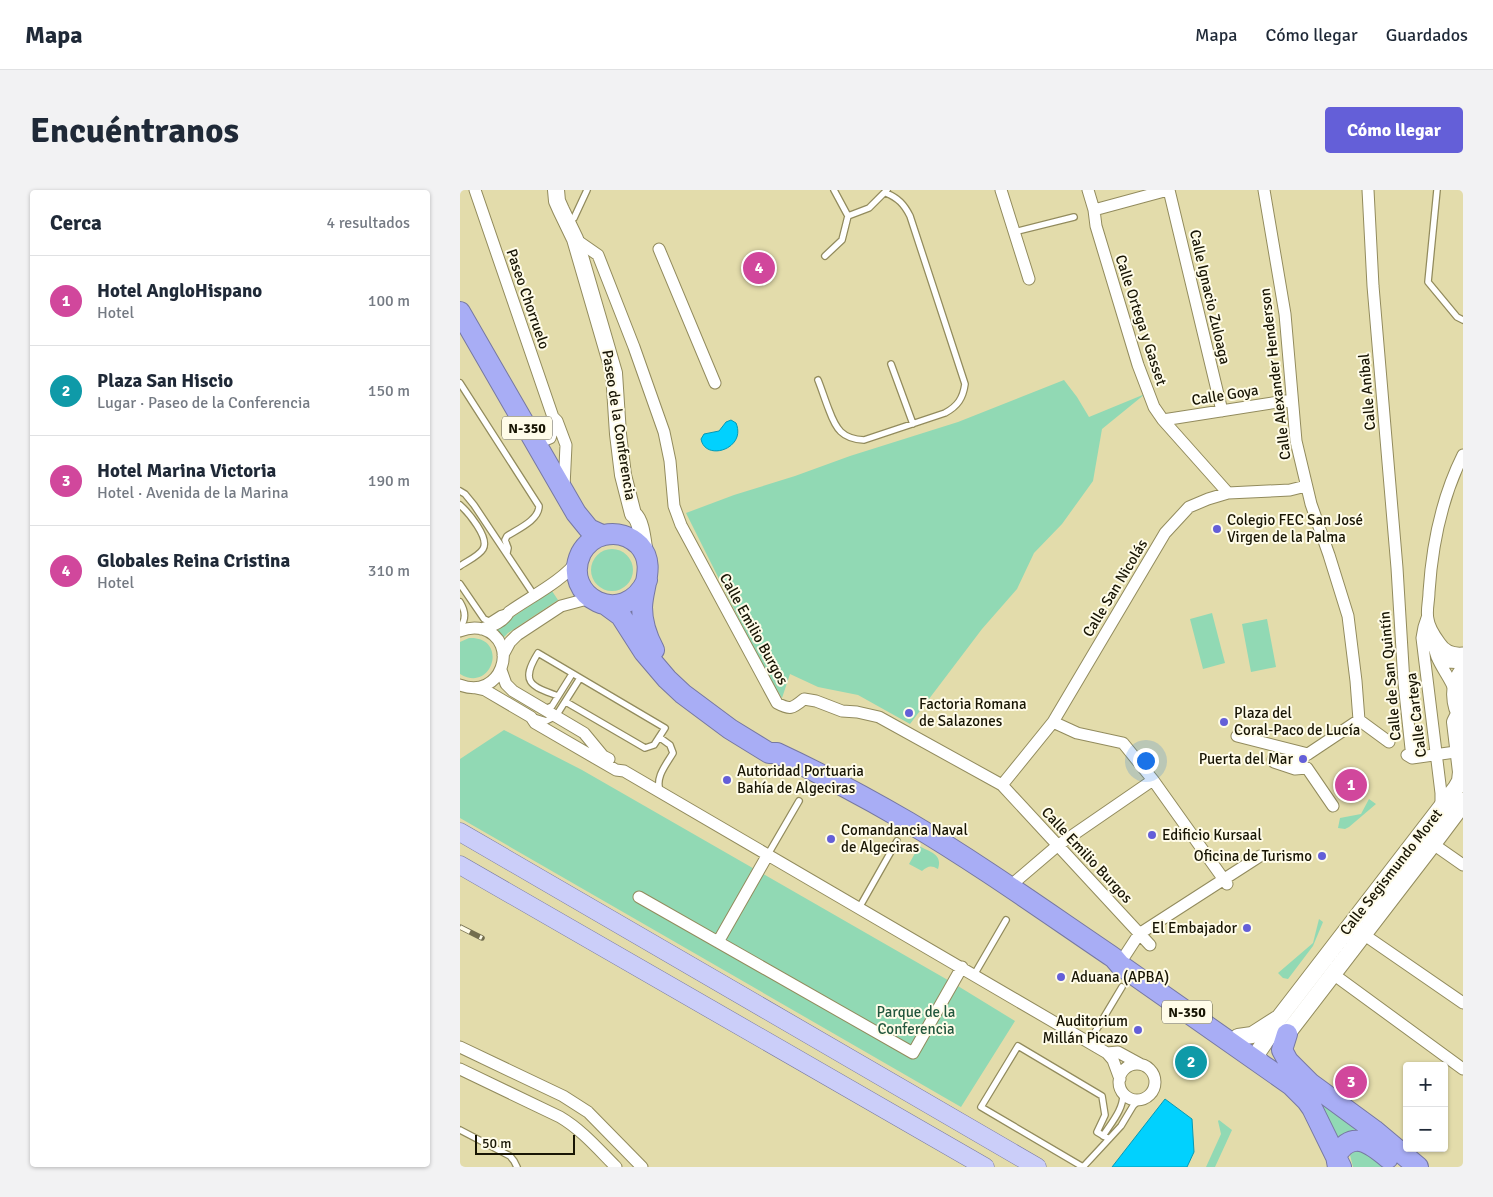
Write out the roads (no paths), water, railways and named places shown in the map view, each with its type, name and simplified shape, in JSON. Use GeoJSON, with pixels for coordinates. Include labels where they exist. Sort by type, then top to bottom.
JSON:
{"type":"FeatureCollection","features":[{"type":"Feature","properties":{"kind":"highway","name":"N-350"},"geometry":{"type":"LineString","coordinates":[[460,312],[580,519],[589,529],[609,535],[630,538],[642,548],[648,572],[642,606],[643,623],[648,639],[656,653],[677,676],[702,698],[734,724],[773,746],[777,753]]}},
{"type":"Feature","properties":{"kind":"highway","name":"N-350"},"geometry":{"type":"LineString","coordinates":[[460,325],[572,519],[578,533],[580,555],[578,576],[584,592],[620,616],[644,652],[667,679],[683,694],[730,730],[769,753],[777,753],[825,776],[908,823],[1119,958],[1238,1037],[1307,1101],[1339,1163]]}},
{"type":"Feature","properties":{"kind":"highway"},"geometry":{"type":"LineString","coordinates":[[580,555],[588,544],[609,535]]}},
{"type":"Feature","properties":{"kind":"highway"},"geometry":{"type":"LineString","coordinates":[[598,601],[615,605],[631,600],[643,588],[647,580]]}},
{"type":"Feature","properties":{"kind":"highway","name":"N-350"},"geometry":{"type":"LineString","coordinates":[[1119,958],[1120,965],[1260,1058],[1310,1083],[1374,1130],[1418,1167]]}},
{"type":"Feature","properties":{"kind":"highway"},"geometry":{"type":"LineString","coordinates":[[1283,1026],[1282,1050],[1284,1055],[1310,1083]]}},
{"type":"Feature","properties":{"kind":"highway"},"geometry":{"type":"LineString","coordinates":[[1339,1163],[1342,1148],[1351,1142],[1362,1141],[1377,1149],[1400,1167]]}},
{"type":"Feature","properties":{"kind":"highway"},"geometry":{"type":"LineString","coordinates":[[1393,1146],[1398,1156],[1400,1167]]}},
{"type":"Feature","properties":{"kind":"main road","name":"Paseo de la Conferencia"},"geometry":{"type":"LineString","coordinates":[[556,190],[557,200],[576,239],[614,373],[623,475],[633,514],[636,516],[639,525],[645,555]]}},
{"type":"Feature","properties":{"kind":"main road","name":"Paseo de la Conferencia"},"geometry":{"type":"LineString","coordinates":[[609,535],[624,527],[633,514]]}},
{"type":"Feature","properties":{"kind":"main road","name":"Calle Segismundo Moret"},"geometry":{"type":"LineString","coordinates":[[1238,1037],[1283,1026],[1460,781],[1461,751],[1455,722],[1461,717],[1460,675]]}},
{"type":"Feature","properties":{"kind":"main road","name":"Calle Segismundo Moret"},"geometry":{"type":"LineString","coordinates":[[1260,1058],[1274,1030],[1283,1026],[1333,974],[1462,804]]}},
{"type":"Feature","properties":{"kind":"main road"},"geometry":{"type":"LineString","coordinates":[[460,832],[1037,1167]]}},
{"type":"Feature","properties":{"kind":"main road"},"geometry":{"type":"LineString","coordinates":[[460,864],[985,1167]]}},
{"type":"Feature","properties":{"kind":"street","name":"Paseo Chorruelo"},"geometry":{"type":"LineString","coordinates":[[475,190],[553,417],[557,421],[566,445],[565,494]]}},
{"type":"Feature","properties":{"kind":"street"},"geometry":{"type":"LineString","coordinates":[[1001,190],[1029,279]]}},
{"type":"Feature","properties":{"kind":"street","name":"Calle Ortega y Gasset"},"geometry":{"type":"LineString","coordinates":[[1088,190],[1094,210],[1096,226],[1138,365],[1154,407],[1163,420],[1228,493]]}},
{"type":"Feature","properties":{"kind":"street"},"geometry":{"type":"LineString","coordinates":[[1094,210],[1169,190]]}},
{"type":"Feature","properties":{"kind":"street","name":"Calle Ignacio Zuloaga"},"geometry":{"type":"LineString","coordinates":[[1169,190],[1222,411]]}},
{"type":"Feature","properties":{"kind":"street","name":"Calle Alexander Henderson"},"geometry":{"type":"LineString","coordinates":[[1264,190],[1286,314],[1291,400],[1296,442],[1311,504],[1330,555],[1348,616],[1359,720]]}},
{"type":"Feature","properties":{"kind":"street","name":"Calle Aníbal"},"geometry":{"type":"LineString","coordinates":[[1368,190],[1374,296],[1399,591]]}},
{"type":"Feature","properties":{"kind":"street","name":"Calle Emilio Burgos"},"geometry":{"type":"LineString","coordinates":[[576,239],[598,255],[637,356],[664,432],[670,461],[674,506],[682,525],[777,703],[787,708],[794,707],[804,699],[816,701],[842,711],[879,717],[1002,785],[1150,945]]}},
{"type":"Feature","properties":{"kind":"street"},"geometry":{"type":"LineString","coordinates":[[660,250],[716,383]]}},
{"type":"Feature","properties":{"kind":"street","name":"Calle Goya"},"geometry":{"type":"LineString","coordinates":[[1163,420],[1291,400]]}},
{"type":"Feature","properties":{"kind":"street"},"geometry":{"type":"LineString","coordinates":[[534,439],[540,442],[550,438],[553,417]]}},
{"type":"Feature","properties":{"kind":"street","name":"Calle Carteya"},"geometry":{"type":"LineString","coordinates":[[1460,675],[1450,679],[1440,664],[1432,641],[1429,623],[1430,574],[1435,543],[1445,500],[1463,455]]}},
{"type":"Feature","properties":{"kind":"street","name":"Calle San Nicolás"},"geometry":{"type":"LineString","coordinates":[[1002,785],[1053,722],[1165,534],[1189,507],[1228,493],[1290,490],[1306,486]]}},
{"type":"Feature","properties":{"kind":"street"},"geometry":{"type":"LineString","coordinates":[[460,630],[492,627],[505,618],[509,612],[569,571],[580,555]]}},
{"type":"Feature","properties":{"kind":"street","name":"Calle de San Quintín"},"geometry":{"type":"LineString","coordinates":[[1399,591],[1409,756],[1436,756]]}},
{"type":"Feature","properties":{"kind":"street"},"geometry":{"type":"LineString","coordinates":[[503,655],[514,638],[561,606],[598,601]]}},
{"type":"Feature","properties":{"kind":"street"},"geometry":{"type":"LineString","coordinates":[[1429,623],[1442,646],[1454,653],[1463,652]]}},
{"type":"Feature","properties":{"kind":"street","name":"Calle Carteya"},"geometry":{"type":"LineString","coordinates":[[1429,623],[1424,627],[1422,638],[1441,793],[1439,809]]}},
{"type":"Feature","properties":{"kind":"street"},"geometry":{"type":"LineString","coordinates":[[476,688],[491,682],[497,677],[503,663],[502,647],[498,640],[481,629]]}},
{"type":"Feature","properties":{"kind":"street"},"geometry":{"type":"LineString","coordinates":[[1437,657],[1455,663],[1460,675]]}},
{"type":"Feature","properties":{"kind":"street"},"geometry":{"type":"LineString","coordinates":[[501,670],[506,684],[513,692],[584,733],[603,756],[620,765],[624,771]]}},
{"type":"Feature","properties":{"kind":"street"},"geometry":{"type":"LineString","coordinates":[[460,685],[485,690],[531,717],[535,723],[616,770],[624,771],[1107,1053],[1117,1069],[1120,1088],[1128,1097],[1140,1100],[1151,1093],[1155,1082],[1151,1070],[1118,1052],[1107,1053]]}},
{"type":"Feature","properties":{"kind":"street"},"geometry":{"type":"LineString","coordinates":[[1333,806],[1307,768],[1295,769],[1274,762],[1274,759],[1296,760],[1359,720],[1389,742]]}},
{"type":"Feature","properties":{"kind":"street"},"geometry":{"type":"LineString","coordinates":[[1053,722],[1077,733],[1123,742],[1153,780],[1225,882]]}},
{"type":"Feature","properties":{"kind":"street"},"geometry":{"type":"LineString","coordinates":[[1237,736],[1308,754]]}},
{"type":"Feature","properties":{"kind":"street"},"geometry":{"type":"LineString","coordinates":[[1436,756],[1461,751]]}},
{"type":"Feature","properties":{"kind":"street"},"geometry":{"type":"LineString","coordinates":[[1009,888],[1057,846],[1153,780]]}},
{"type":"Feature","properties":{"kind":"street"},"geometry":{"type":"LineString","coordinates":[[1433,844],[1463,865]]}},
{"type":"Feature","properties":{"kind":"street"},"geometry":{"type":"LineString","coordinates":[[718,942],[768,856]]}},
{"type":"Feature","properties":{"kind":"street"},"geometry":{"type":"LineString","coordinates":[[1119,958],[1139,934],[1225,882],[1260,856]]}},
{"type":"Feature","properties":{"kind":"street"},"geometry":{"type":"LineString","coordinates":[[639,897],[913,1053],[962,967]]}},
{"type":"Feature","properties":{"kind":"street"},"geometry":{"type":"LineString","coordinates":[[1363,934],[1463,1003]]}},
{"type":"Feature","properties":{"kind":"street"},"geometry":{"type":"LineString","coordinates":[[1333,974],[1463,1069]]}},
{"type":"Feature","properties":{"kind":"street"},"geometry":{"type":"LineString","coordinates":[[460,1047],[563,1096],[588,1112],[642,1167]]}},
{"type":"Feature","properties":{"kind":"street"},"geometry":{"type":"LineString","coordinates":[[1120,1079],[1128,1066],[1140,1064]]}},
{"type":"Feature","properties":{"kind":"street"},"geometry":{"type":"LineString","coordinates":[[460,1069],[560,1117],[586,1136],[612,1164]]}},
{"type":"Feature","properties":{"kind":"lane"},"geometry":{"type":"LineString","coordinates":[[567,223],[574,218],[587,190]]}},
{"type":"Feature","properties":{"kind":"lane"},"geometry":{"type":"LineString","coordinates":[[825,256],[842,240],[848,216],[834,190]]}},
{"type":"Feature","properties":{"kind":"lane"},"geometry":{"type":"LineString","coordinates":[[1437,190],[1428,282],[1457,317],[1463,320]]}},
{"type":"Feature","properties":{"kind":"lane"},"geometry":{"type":"LineString","coordinates":[[818,380],[834,424],[839,432],[856,440],[864,440],[945,413],[960,401],[966,384],[905,206],[887,191],[869,208],[848,216]]}},
{"type":"Feature","properties":{"kind":"lane"},"geometry":{"type":"LineString","coordinates":[[1014,232],[1074,216]]}},
{"type":"Feature","properties":{"kind":"lane"},"geometry":{"type":"LineString","coordinates":[[891,364],[914,424]]}},
{"type":"Feature","properties":{"kind":"lane"},"geometry":{"type":"LineString","coordinates":[[460,383],[539,506],[539,513],[535,518],[505,540],[508,548],[507,554]]}},
{"type":"Feature","properties":{"kind":"lane"},"geometry":{"type":"LineString","coordinates":[[460,491],[465,494],[474,506],[534,595]]}},
{"type":"Feature","properties":{"kind":"lane"},"geometry":{"type":"LineString","coordinates":[[460,505],[474,520],[485,539],[485,543],[480,552],[460,566]]}},
{"type":"Feature","properties":{"kind":"lane"},"geometry":{"type":"LineString","coordinates":[[460,584],[484,619],[489,620],[509,612]]}},
{"type":"Feature","properties":{"kind":"lane"},"geometry":{"type":"LineString","coordinates":[[460,602],[464,609],[465,618],[460,630]]}},
{"type":"Feature","properties":{"kind":"lane"},"geometry":{"type":"LineString","coordinates":[[558,696],[547,692],[530,681],[528,674],[532,662],[538,653],[665,728],[651,747],[642,747],[566,702]]}},
{"type":"Feature","properties":{"kind":"lane"},"geometry":{"type":"LineString","coordinates":[[544,710],[552,706],[572,674]]}},
{"type":"Feature","properties":{"kind":"lane"},"geometry":{"type":"LineString","coordinates":[[531,717],[546,721],[556,716],[580,678]]}},
{"type":"Feature","properties":{"kind":"lane"},"geometry":{"type":"LineString","coordinates":[[659,737],[670,744],[673,753],[658,778],[663,794]]}},
{"type":"Feature","properties":{"kind":"lane"},"geometry":{"type":"LineString","coordinates":[[768,856],[800,801]]}},
{"type":"Feature","properties":{"kind":"lane"},"geometry":{"type":"LineString","coordinates":[[859,908],[897,841]]}},
{"type":"Feature","properties":{"kind":"lane"},"geometry":{"type":"LineString","coordinates":[[974,975],[1006,920]]}},
{"type":"Feature","properties":{"kind":"lane"},"geometry":{"type":"LineString","coordinates":[[1089,1042],[1122,987]]}},
{"type":"Feature","properties":{"kind":"lane"},"geometry":{"type":"LineString","coordinates":[[1106,1138],[1097,1132],[1105,1115],[1102,1096],[1018,1046],[981,1107],[1083,1167],[1106,1138],[1124,1101],[1123,1093]]}},
{"type":"Feature","properties":{"kind":"lane"},"geometry":{"type":"LineString","coordinates":[[1106,1138],[1121,1126],[1140,1100]]}},
{"type":"Feature","properties":{"kind":"lane"},"geometry":{"type":"LineString","coordinates":[[460,1130],[510,1156],[517,1167]]}},
{"type":"Feature","properties":{"kind":"water"},"geometry":{"type":"Polygon","coordinates":[[[731,420],[736,423],[738,432],[736,440],[731,446],[717,451],[710,450],[704,446],[701,439],[704,434],[719,431],[726,422],[731,420]]]}},
{"type":"Feature","properties":{"kind":"water"},"geometry":{"type":"Polygon","coordinates":[[[1165,1099],[1192,1119],[1194,1152],[1187,1167],[1112,1167],[1165,1099]]]}},
{"type":"Feature","properties":{"kind":"railway"},"geometry":{"type":"LineString","coordinates":[[460,927],[482,938]]}},
{"type":"Feature","properties":{"kind":"place","name":"Globales Reina Cristina"},"geometry":{"type":"Point","coordinates":[759,268]}},
{"type":"Feature","properties":{"kind":"place","name":"Colegio FEC San José Virgen de la Palma"},"geometry":{"type":"Point","coordinates":[1217,529]}},
{"type":"Feature","properties":{"kind":"place","name":"Factoria Romana de Salazones"},"geometry":{"type":"Point","coordinates":[909,713]}},
{"type":"Feature","properties":{"kind":"place","name":"Plaza del Coral-Paco de Lucía"},"geometry":{"type":"Point","coordinates":[1224,722]}},
{"type":"Feature","properties":{"kind":"place","name":"Puerta del Mar"},"geometry":{"type":"Point","coordinates":[1303,759]}},
{"type":"Feature","properties":{"kind":"place","name":"Autoridad Portuaria Bahía de Algeciras"},"geometry":{"type":"Point","coordinates":[727,780]}},
{"type":"Feature","properties":{"kind":"place","name":"Hotel AngloHispano"},"geometry":{"type":"Point","coordinates":[1351,785]}},
{"type":"Feature","properties":{"kind":"place","name":"Edificio Kursaal"},"geometry":{"type":"Point","coordinates":[1152,835]}},
{"type":"Feature","properties":{"kind":"place","name":"Comandancia Naval de Algeciras"},"geometry":{"type":"Point","coordinates":[831,839]}},
{"type":"Feature","properties":{"kind":"place","name":"Oficina de Turismo"},"geometry":{"type":"Point","coordinates":[1322,856]}},
{"type":"Feature","properties":{"kind":"place","name":"El Embajador"},"geometry":{"type":"Point","coordinates":[1247,928]}},
{"type":"Feature","properties":{"kind":"place","name":"Aduana (APBA)"},"geometry":{"type":"Point","coordinates":[1061,977]}},
{"type":"Feature","properties":{"kind":"place","name":"Auditorium Millán Picazo"},"geometry":{"type":"Point","coordinates":[1138,1030]}},
{"type":"Feature","properties":{"kind":"place","name":"Plaza San Hiscio"},"geometry":{"type":"Point","coordinates":[1191,1062]}},
{"type":"Feature","properties":{"kind":"place","name":"Hotel Marina Victoria"},"geometry":{"type":"Point","coordinates":[1351,1082]}},
{"type":"Feature","properties":{"kind":"park label","name":"Parque de la Conferencia"},"geometry":{"type":"Point","coordinates":[916,1020]}}]}
